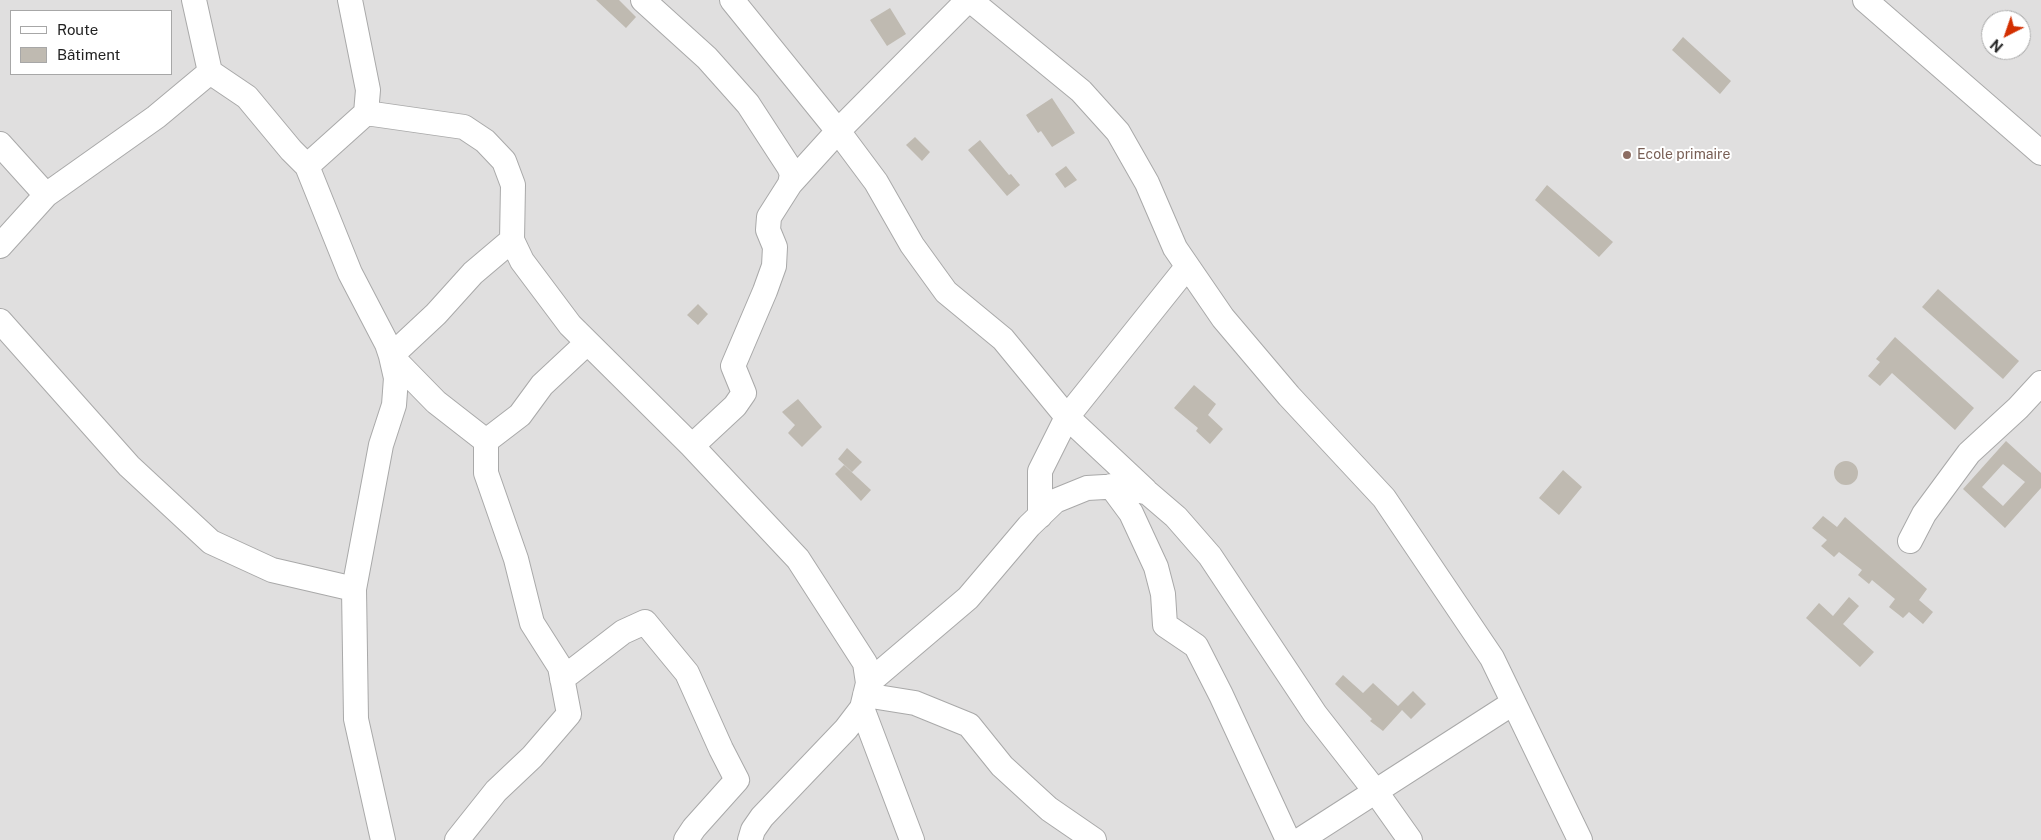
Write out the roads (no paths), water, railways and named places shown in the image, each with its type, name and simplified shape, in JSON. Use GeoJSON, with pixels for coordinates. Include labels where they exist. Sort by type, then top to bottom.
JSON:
{"type":"FeatureCollection","features":[{"type":"Feature","properties":{"kind":"street"},"geometry":{"type":"LineString","coordinates":[[194,0],[210,72],[247,97],[291,150],[307,166],[350,273],[387,344],[396,378],[394,405],[381,445],[354,588],[356,719],[383,840]]}},
{"type":"Feature","properties":{"kind":"street"},"geometry":{"type":"LineString","coordinates":[[307,166],[366,113],[368,90],[350,0]]}},
{"type":"Feature","properties":{"kind":"street"},"geometry":{"type":"LineString","coordinates":[[643,0],[707,58],[748,104],[789,166],[792,174],[790,184]]}},
{"type":"Feature","properties":{"kind":"street"},"geometry":{"type":"LineString","coordinates":[[732,0],[838,130],[876,182],[912,245],[946,292],[1003,339],[1067,417],[1176,517],[1210,556],[1315,714],[1376,792],[1410,840]]}},
{"type":"Feature","properties":{"kind":"street"},"geometry":{"type":"LineString","coordinates":[[692,446],[735,406],[744,393],[733,366],[774,266],[775,247],[768,230],[769,217],[790,184],[838,130],[969,0],[1081,91],[1118,132],[1147,183],[1175,248],[1223,318],[1283,389],[1384,498],[1492,658],[1580,840]]}},
{"type":"Feature","properties":{"kind":"street"},"geometry":{"type":"LineString","coordinates":[[1865,0],[2036,143]]}},
{"type":"Feature","properties":{"kind":"street"},"geometry":{"type":"LineString","coordinates":[[0,246],[46,195],[156,117],[210,72]]}},
{"type":"Feature","properties":{"kind":"street"},"geometry":{"type":"LineString","coordinates":[[366,113],[464,127],[484,141],[504,161],[513,185],[512,240],[522,262],[570,325],[692,446],[798,559],[865,663],[865,695],[912,840]]}},
{"type":"Feature","properties":{"kind":"street"},"geometry":{"type":"LineString","coordinates":[[0,144],[46,195]]}},
{"type":"Feature","properties":{"kind":"street"},"geometry":{"type":"LineString","coordinates":[[391,356],[436,314],[473,273],[512,240]]}},
{"type":"Feature","properties":{"kind":"street"},"geometry":{"type":"LineString","coordinates":[[1040,516],[1040,471],[1067,417],[1187,267]]}},
{"type":"Feature","properties":{"kind":"street"},"geometry":{"type":"LineString","coordinates":[[0,321],[57,382],[129,466],[210,542],[272,570],[354,588]]}},
{"type":"Feature","properties":{"kind":"street"},"geometry":{"type":"LineString","coordinates":[[486,441],[520,415],[542,386],[587,343]]}},
{"type":"Feature","properties":{"kind":"street"},"geometry":{"type":"LineString","coordinates":[[391,356],[436,402],[486,441]]}},
{"type":"Feature","properties":{"kind":"street"},"geometry":{"type":"LineString","coordinates":[[1910,541],[1924,514],[1969,453],[2018,408],[2041,383]]}},
{"type":"Feature","properties":{"kind":"street"},"geometry":{"type":"LineString","coordinates":[[457,840],[496,792],[532,758],[569,714],[560,667],[532,623],[516,559],[486,473],[486,441]]}},
{"type":"Feature","properties":{"kind":"street"},"geometry":{"type":"LineString","coordinates":[[1111,486],[1131,513],[1156,567],[1163,594],[1165,625],[1196,646],[1221,695],[1288,840]]}},
{"type":"Feature","properties":{"kind":"street"},"geometry":{"type":"LineString","coordinates":[[750,840],[752,830],[762,817],[846,729],[865,695],[968,598],[1040,516],[1055,502],[1087,488],[1122,486],[1148,493]]}},
{"type":"Feature","properties":{"kind":"street"},"geometry":{"type":"LineString","coordinates":[[562,679],[624,632],[646,622],[688,673],[736,780],[694,828],[686,840]]}},
{"type":"Feature","properties":{"kind":"street"},"geometry":{"type":"LineString","coordinates":[[865,695],[915,703],[969,725],[1002,766],[1049,809],[1094,840]]}},
{"type":"Feature","properties":{"kind":"street"},"geometry":{"type":"LineString","coordinates":[[1300,840],[1513,703]]}},
{"type":"Feature","properties":{"kind":"place","name":"Ecole primaire"},"geometry":{"type":"Point","coordinates":[1627,155]}}]}
